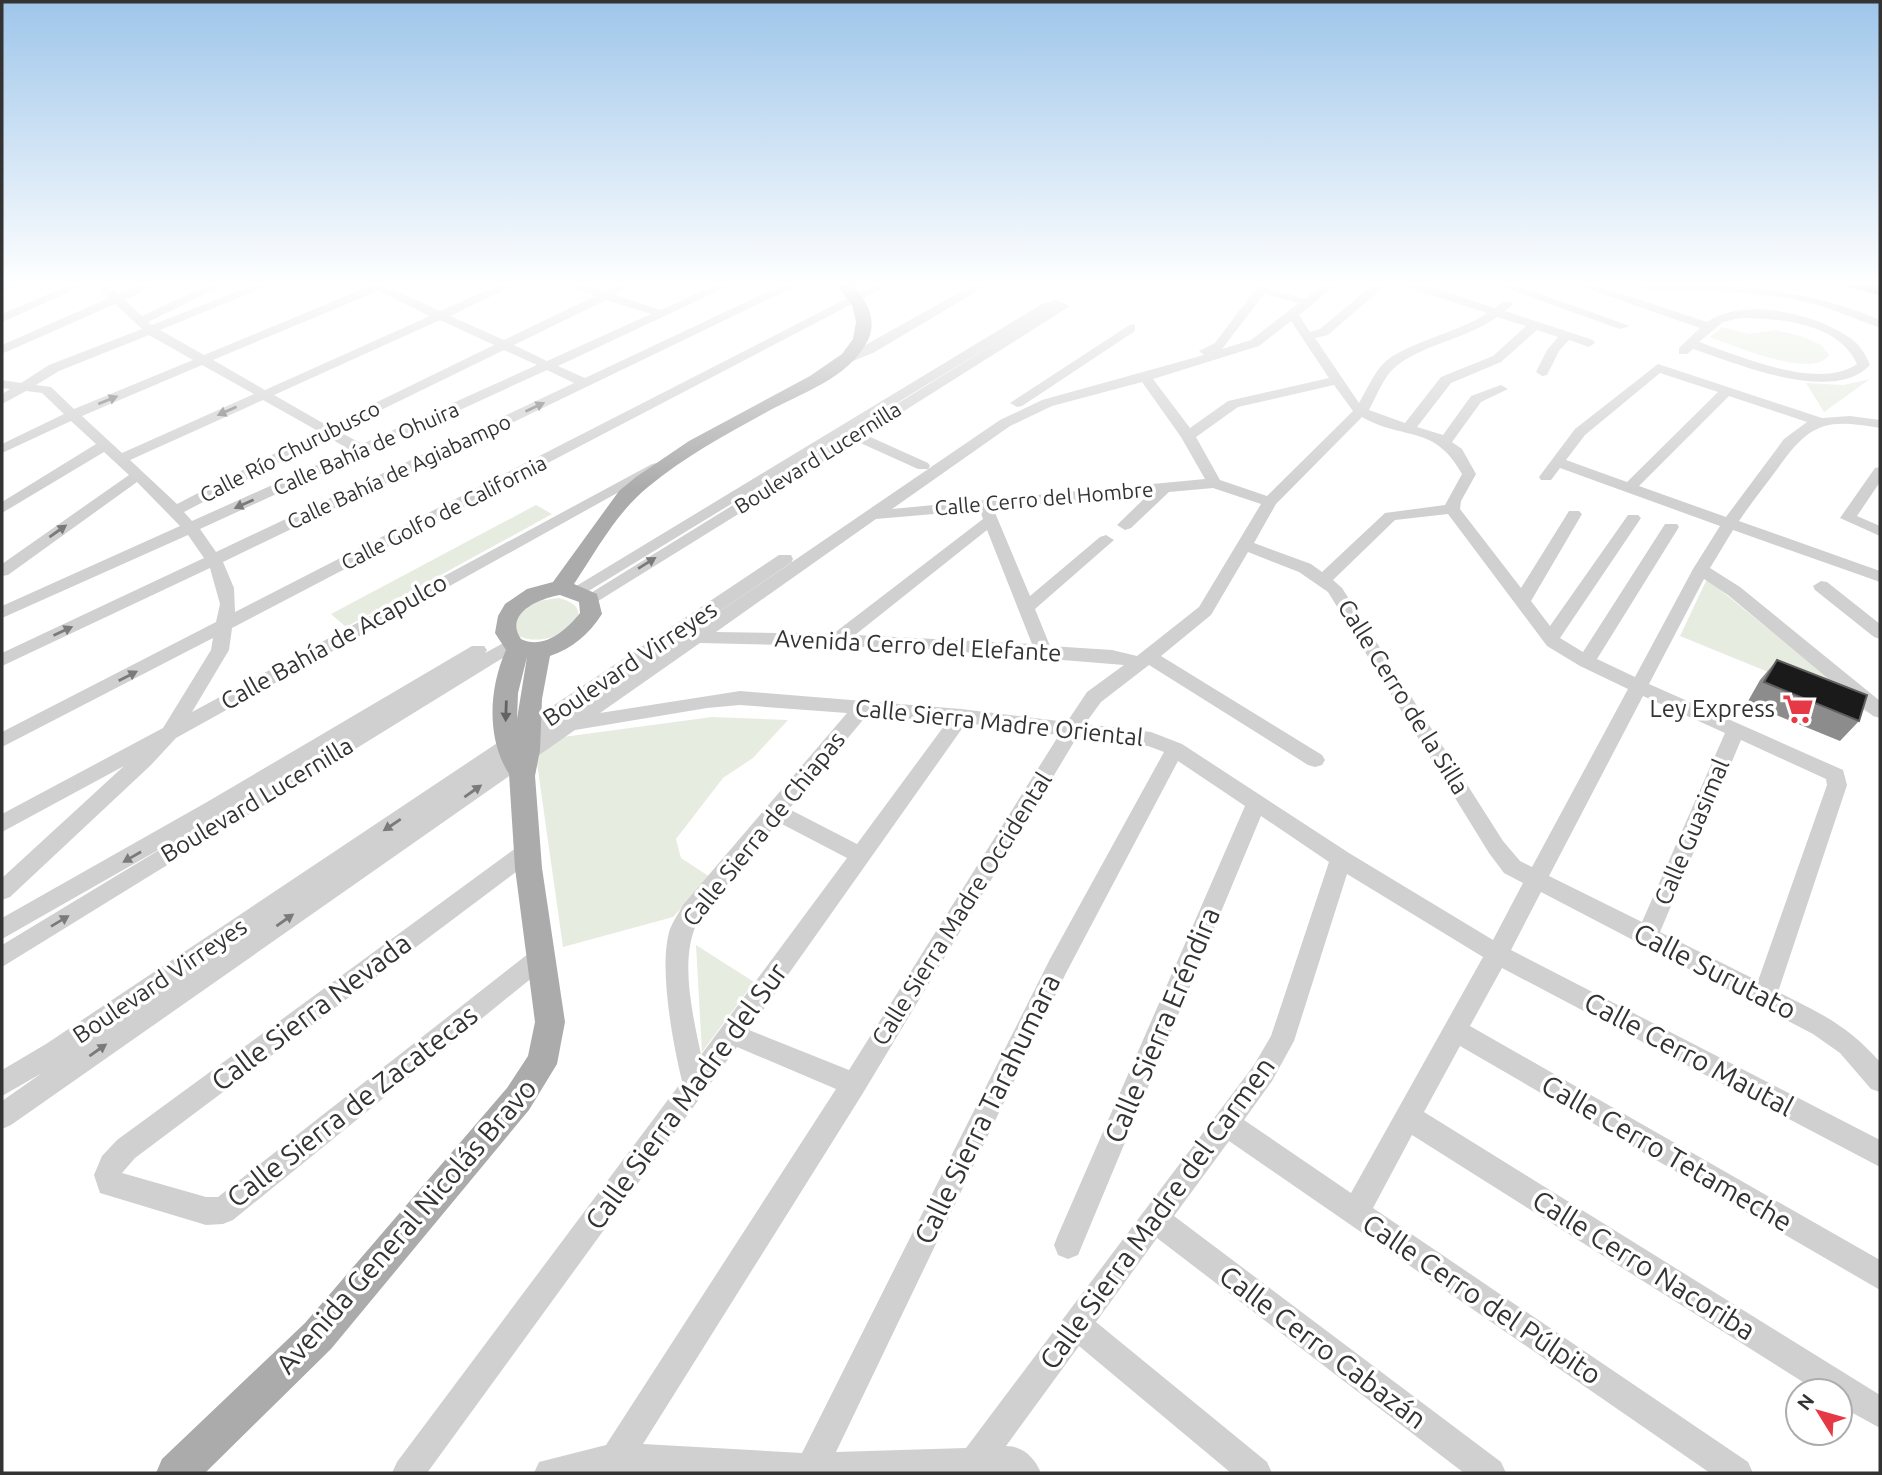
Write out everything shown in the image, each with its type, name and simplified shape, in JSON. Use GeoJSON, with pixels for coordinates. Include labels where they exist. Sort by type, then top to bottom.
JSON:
{"type":"FeatureCollection","features":[{"type":"Feature","properties":{"kind":"main road"},"geometry":{"type":"LineString","coordinates":[[520,643],[555,645],[579,630],[591,614],[592,606],[575,592],[645,495],[650,487],[650,478],[668,462],[843,361],[852,352]]}},
{"type":"Feature","properties":{"kind":"main road","name":"Avenida General Nicolás Bravo"},"geometry":{"type":"LineString","coordinates":[[176,1473],[318,1336],[518,1099],[542,1066],[548,1046],[550,1022],[528,851],[520,754],[505,726],[511,671],[520,643],[506,623],[515,606],[535,593],[575,592]]}},
{"type":"Feature","properties":{"kind":"street"},"geometry":{"type":"LineString","coordinates":[[2,383],[79,352]]}},
{"type":"Feature","properties":{"kind":"street"},"geometry":{"type":"LineString","coordinates":[[2,400],[90,352]]}},
{"type":"Feature","properties":{"kind":"street"},"geometry":{"type":"LineString","coordinates":[[190,352],[363,451]]}},
{"type":"Feature","properties":{"kind":"street"},"geometry":{"type":"LineString","coordinates":[[2,449],[72,415],[223,352]]}},
{"type":"Feature","properties":{"kind":"street"},"geometry":{"type":"LineString","coordinates":[[121,459],[360,352]]}},
{"type":"Feature","properties":{"kind":"street","name":"Calle Río Churubusco"},"geometry":{"type":"LineString","coordinates":[[176,510],[489,352]]}},
{"type":"Feature","properties":{"kind":"street"},"geometry":{"type":"LineString","coordinates":[[518,352],[584,383]]}},
{"type":"Feature","properties":{"kind":"street","name":"Calle Bahía de Ohuira"},"geometry":{"type":"LineString","coordinates":[[2,614],[579,352]]}},
{"type":"Feature","properties":{"kind":"street","name":"Calle Bahía de Agiabampo"},"geometry":{"type":"LineString","coordinates":[[2,660],[650,352]]}},
{"type":"Feature","properties":{"kind":"street","name":"Calle Golfo de California"},"geometry":{"type":"LineString","coordinates":[[2,740],[754,352]]}},
{"type":"Feature","properties":{"kind":"street"},"geometry":{"type":"LineString","coordinates":[[843,361],[863,352]]}},
{"type":"Feature","properties":{"kind":"street","name":"Boulevard Lucernilla"},"geometry":{"type":"LineString","coordinates":[[575,592],[972,352]]}},
{"type":"Feature","properties":{"kind":"street","name":"Boulevard Lucernilla"},"geometry":{"type":"LineString","coordinates":[[575,592],[855,435],[990,352]]}},
{"type":"Feature","properties":{"kind":"street"},"geometry":{"type":"LineString","coordinates":[[1024,406],[1098,352]]}},
{"type":"Feature","properties":{"kind":"street","name":"Boulevard Virreyes"},"geometry":{"type":"LineString","coordinates":[[2,1116],[63,1060],[520,754],[923,466],[1024,406],[1200,352]]}},
{"type":"Feature","properties":{"kind":"street"},"geometry":{"type":"LineString","coordinates":[[1062,395],[1145,377],[1228,352]]}},
{"type":"Feature","properties":{"kind":"street"},"geometry":{"type":"LineString","coordinates":[[1319,352],[1361,411],[1371,417],[1409,427],[1445,442],[1463,459],[1469,474],[1453,501],[1453,510],[1550,638],[1567,652],[1836,775],[1836,785],[1765,996]]}},
{"type":"Feature","properties":{"kind":"street","name":"Calle Sierra Madre Occidental"},"geometry":{"type":"LineString","coordinates":[[612,1466],[1094,697],[1193,623],[1205,611],[1270,502],[1361,411],[1374,385],[1391,363],[1418,352]]}},
{"type":"Feature","properties":{"kind":"street"},"geometry":{"type":"LineString","coordinates":[[1409,427],[1440,386],[1506,352]]}},
{"type":"Feature","properties":{"kind":"street"},"geometry":{"type":"LineString","coordinates":[[1542,372],[1552,352]]}},
{"type":"Feature","properties":{"kind":"street"},"geometry":{"type":"LineString","coordinates":[[1704,352],[1811,377],[1849,375],[1864,365],[1858,352]]}},
{"type":"Feature","properties":{"kind":"street"},"geometry":{"type":"LineString","coordinates":[[1546,477],[1580,432],[1658,368],[1821,422]]}},
{"type":"Feature","properties":{"kind":"street"},"geometry":{"type":"LineString","coordinates":[[1145,377],[1188,436],[1214,483],[1270,502]]}},
{"type":"Feature","properties":{"kind":"street"},"geometry":{"type":"LineString","coordinates":[[1188,436],[1233,404],[1338,380]]}},
{"type":"Feature","properties":{"kind":"street"},"geometry":{"type":"LineString","coordinates":[[2,383],[46,390],[176,510],[213,560],[226,588],[228,604],[220,650],[171,732],[2,891]]}},
{"type":"Feature","properties":{"kind":"street"},"geometry":{"type":"LineString","coordinates":[[1445,442],[1476,399],[1501,389]]}},
{"type":"Feature","properties":{"kind":"street"},"geometry":{"type":"LineString","coordinates":[[1630,487],[1727,390]]}},
{"type":"Feature","properties":{"kind":"street","name":"Boulevard Virreyes"},"geometry":{"type":"LineString","coordinates":[[567,726],[1006,424],[1024,406]]}},
{"type":"Feature","properties":{"kind":"street"},"geometry":{"type":"LineString","coordinates":[[1356,1212],[1497,954],[1701,569],[1729,522],[1788,444],[1802,430],[1821,422],[1850,420],[1880,424]]}},
{"type":"Feature","properties":{"kind":"street"},"geometry":{"type":"LineString","coordinates":[[855,435],[923,466]]}},
{"type":"Feature","properties":{"kind":"street"},"geometry":{"type":"LineString","coordinates":[[2,508],[105,445]]}},
{"type":"Feature","properties":{"kind":"street","name":"Calle Bahía de Acapulco"},"geometry":{"type":"LineString","coordinates":[[2,824],[593,500],[668,462]]}},
{"type":"Feature","properties":{"kind":"street"},"geometry":{"type":"LineString","coordinates":[[1557,462],[1880,577]]}},
{"type":"Feature","properties":{"kind":"street"},"geometry":{"type":"LineString","coordinates":[[1880,471],[1848,517],[1880,531]]}},
{"type":"Feature","properties":{"kind":"street"},"geometry":{"type":"LineString","coordinates":[[2,570],[138,475]]}},
{"type":"Feature","properties":{"kind":"street","name":"Calle Cerro del Hombre"},"geometry":{"type":"LineString","coordinates":[[873,515],[988,512],[1165,487],[1214,483]]}},
{"type":"Feature","properties":{"kind":"street"},"geometry":{"type":"LineString","coordinates":[[1125,525],[1165,487]]}},
{"type":"Feature","properties":{"kind":"street"},"geometry":{"type":"LineString","coordinates":[[1324,579],[1390,516],[1453,510]]}},
{"type":"Feature","properties":{"kind":"street"},"geometry":{"type":"LineString","coordinates":[[838,639],[988,512],[1044,652]]}},
{"type":"Feature","properties":{"kind":"street"},"geometry":{"type":"LineString","coordinates":[[1522,601],[1574,514]]}},
{"type":"Feature","properties":{"kind":"street"},"geometry":{"type":"LineString","coordinates":[[1550,638],[1633,518]]}},
{"type":"Feature","properties":{"kind":"street"},"geometry":{"type":"LineString","coordinates":[[1586,662],[1671,527]]}},
{"type":"Feature","properties":{"kind":"street"},"geometry":{"type":"LineString","coordinates":[[1026,608],[1106,540]]}},
{"type":"Feature","properties":{"kind":"street","name":"Calle Cerro de la Silla"},"geometry":{"type":"LineString","coordinates":[[1245,545],[1305,568],[1324,579],[1342,599],[1496,847],[1512,867],[1535,881]]}},
{"type":"Feature","properties":{"kind":"street"},"geometry":{"type":"LineString","coordinates":[[1701,569],[1734,591],[1880,711]]}},
{"type":"Feature","properties":{"kind":"street"},"geometry":{"type":"LineString","coordinates":[[1821,586],[1876,628]]}},
{"type":"Feature","properties":{"kind":"street","name":"Avenida Cerro del Elefante"},"geometry":{"type":"LineString","coordinates":[[696,637],[838,639],[1145,660],[1315,760]]}},
{"type":"Feature","properties":{"kind":"street","name":"Boulevard Lucernilla"},"geometry":{"type":"LineString","coordinates":[[2,929],[214,808],[520,643]]}},
{"type":"Feature","properties":{"kind":"street","name":"Boulevard Lucernilla"},"geometry":{"type":"LineString","coordinates":[[2,957],[520,643]]}},
{"type":"Feature","properties":{"kind":"street","name":"Calle Sierra Madre Oriental"},"geometry":{"type":"LineString","coordinates":[[520,754],[567,726],[694,703],[740,698],[961,716],[1151,739],[1175,749],[1341,859],[1497,954]]}},
{"type":"Feature","properties":{"kind":"street","name":"Calle Sierra de Chiapas"},"geometry":{"type":"LineString","coordinates":[[695,1082],[686,1050],[679,949],[681,930],[691,912],[863,707]]}},
{"type":"Feature","properties":{"kind":"street","name":"Calle Sierra Madre del Sur"},"geometry":{"type":"LineString","coordinates":[[408,1473],[732,1034],[961,716]]}},
{"type":"Feature","properties":{"kind":"street","name":"Calle Guasimal"},"geometry":{"type":"LineString","coordinates":[[1647,936],[1736,729]]}},
{"type":"Feature","properties":{"kind":"street","name":"Calle Sierra Tarahumara"},"geometry":{"type":"LineString","coordinates":[[810,1471],[1052,979],[1175,749]]}},
{"type":"Feature","properties":{"kind":"street","name":"Calle Sierra Eréndira"},"geometry":{"type":"LineString","coordinates":[[1068,1245],[1256,804]]}},
{"type":"Feature","properties":{"kind":"street"},"geometry":{"type":"LineString","coordinates":[[775,811],[862,856]]}},
{"type":"Feature","properties":{"kind":"street","name":"Calle Sierra Nevada"},"geometry":{"type":"LineString","coordinates":[[110,1183],[107,1175],[111,1165],[127,1149],[528,851]]}},
{"type":"Feature","properties":{"kind":"street","name":"Calle Sierra Madre del Carmen"},"geometry":{"type":"LineString","coordinates":[[973,1468],[1263,1073],[1282,1041],[1341,859]]}},
{"type":"Feature","properties":{"kind":"street","name":"Calle Surutato"},"geometry":{"type":"LineString","coordinates":[[1535,881],[1839,1035],[1880,1080]]}},
{"type":"Feature","properties":{"kind":"street","name":"Calle Cerro Mautal"},"geometry":{"type":"LineString","coordinates":[[1497,954],[1880,1154]]}},
{"type":"Feature","properties":{"kind":"street","name":"Calle Sierra de Zacatecas"},"geometry":{"type":"LineString","coordinates":[[110,1183],[206,1211],[223,1210],[541,957]]}},
{"type":"Feature","properties":{"kind":"street","name":"Calle Cerro Tetameche"},"geometry":{"type":"LineString","coordinates":[[1454,1030],[1880,1276]]}},
{"type":"Feature","properties":{"kind":"street"},"geometry":{"type":"LineString","coordinates":[[732,1034],[853,1084]]}},
{"type":"Feature","properties":{"kind":"street","name":"Boulevard Virreyes"},"geometry":{"type":"LineString","coordinates":[[2,1084],[63,1060]]}},
{"type":"Feature","properties":{"kind":"street","name":"Calle Cerro Nacoriba"},"geometry":{"type":"LineString","coordinates":[[1408,1116],[1880,1413]]}},
{"type":"Feature","properties":{"kind":"street","name":"Calle Cerro del Púlpito"},"geometry":{"type":"LineString","coordinates":[[1227,1124],[1737,1473]]}},
{"type":"Feature","properties":{"kind":"street","name":"Calle Cerro Cabazán"},"geometry":{"type":"LineString","coordinates":[[1156,1220],[1490,1473]]}},
{"type":"Feature","properties":{"kind":"street"},"geometry":{"type":"LineString","coordinates":[[1077,1325],[1256,1473]]}},
{"type":"Feature","properties":{"kind":"street"},"geometry":{"type":"LineString","coordinates":[[550,1473],[612,1466],[810,1471],[973,1468],[1013,1462],[1025,1473]]}},
{"type":"Feature","properties":{"kind":"shaded area"},"geometry":{"type":"Polygon","coordinates":[[[1750,352],[1826,352],[1829,355],[1820,362],[1807,364],[1750,352]]]}},
{"type":"Feature","properties":{"kind":"shaded area"},"geometry":{"type":"Polygon","coordinates":[[[1870,379],[1824,412],[1806,383],[1844,385],[1870,379]]]}},
{"type":"Feature","properties":{"kind":"shaded area"},"geometry":{"type":"Polygon","coordinates":[[[536,505],[552,514],[346,627],[331,614],[536,505]]]}},
{"type":"Feature","properties":{"kind":"shaded area"},"geometry":{"type":"Polygon","coordinates":[[[1707,579],[1874,715],[1680,636],[1707,579]]]}},
{"type":"Feature","properties":{"kind":"shaded area"},"geometry":{"type":"Polygon","coordinates":[[[559,598],[573,604],[578,611],[577,620],[570,628],[547,638],[518,636],[514,617],[538,601],[559,598]]]}},
{"type":"Feature","properties":{"kind":"shaded area"},"geometry":{"type":"Polygon","coordinates":[[[712,717],[788,720],[753,758],[723,778],[676,839],[681,858],[710,877],[673,917],[563,947],[536,756],[563,737],[712,717]]]}},
{"type":"Feature","properties":{"kind":"shaded area"},"geometry":{"type":"Polygon","coordinates":[[[696,945],[754,982],[702,1052],[696,945]]]}},
{"type":"Feature","properties":{"kind":"building"},"geometry":{"type":"Polygon","coordinates":[[[1777,660],[1867,695],[1859,721],[1764,682],[1777,660]]]}},
{"type":"Feature","properties":{"kind":"place","name":"Ley Express"},"geometry":{"type":"Point","coordinates":[1798,709]}}]}
